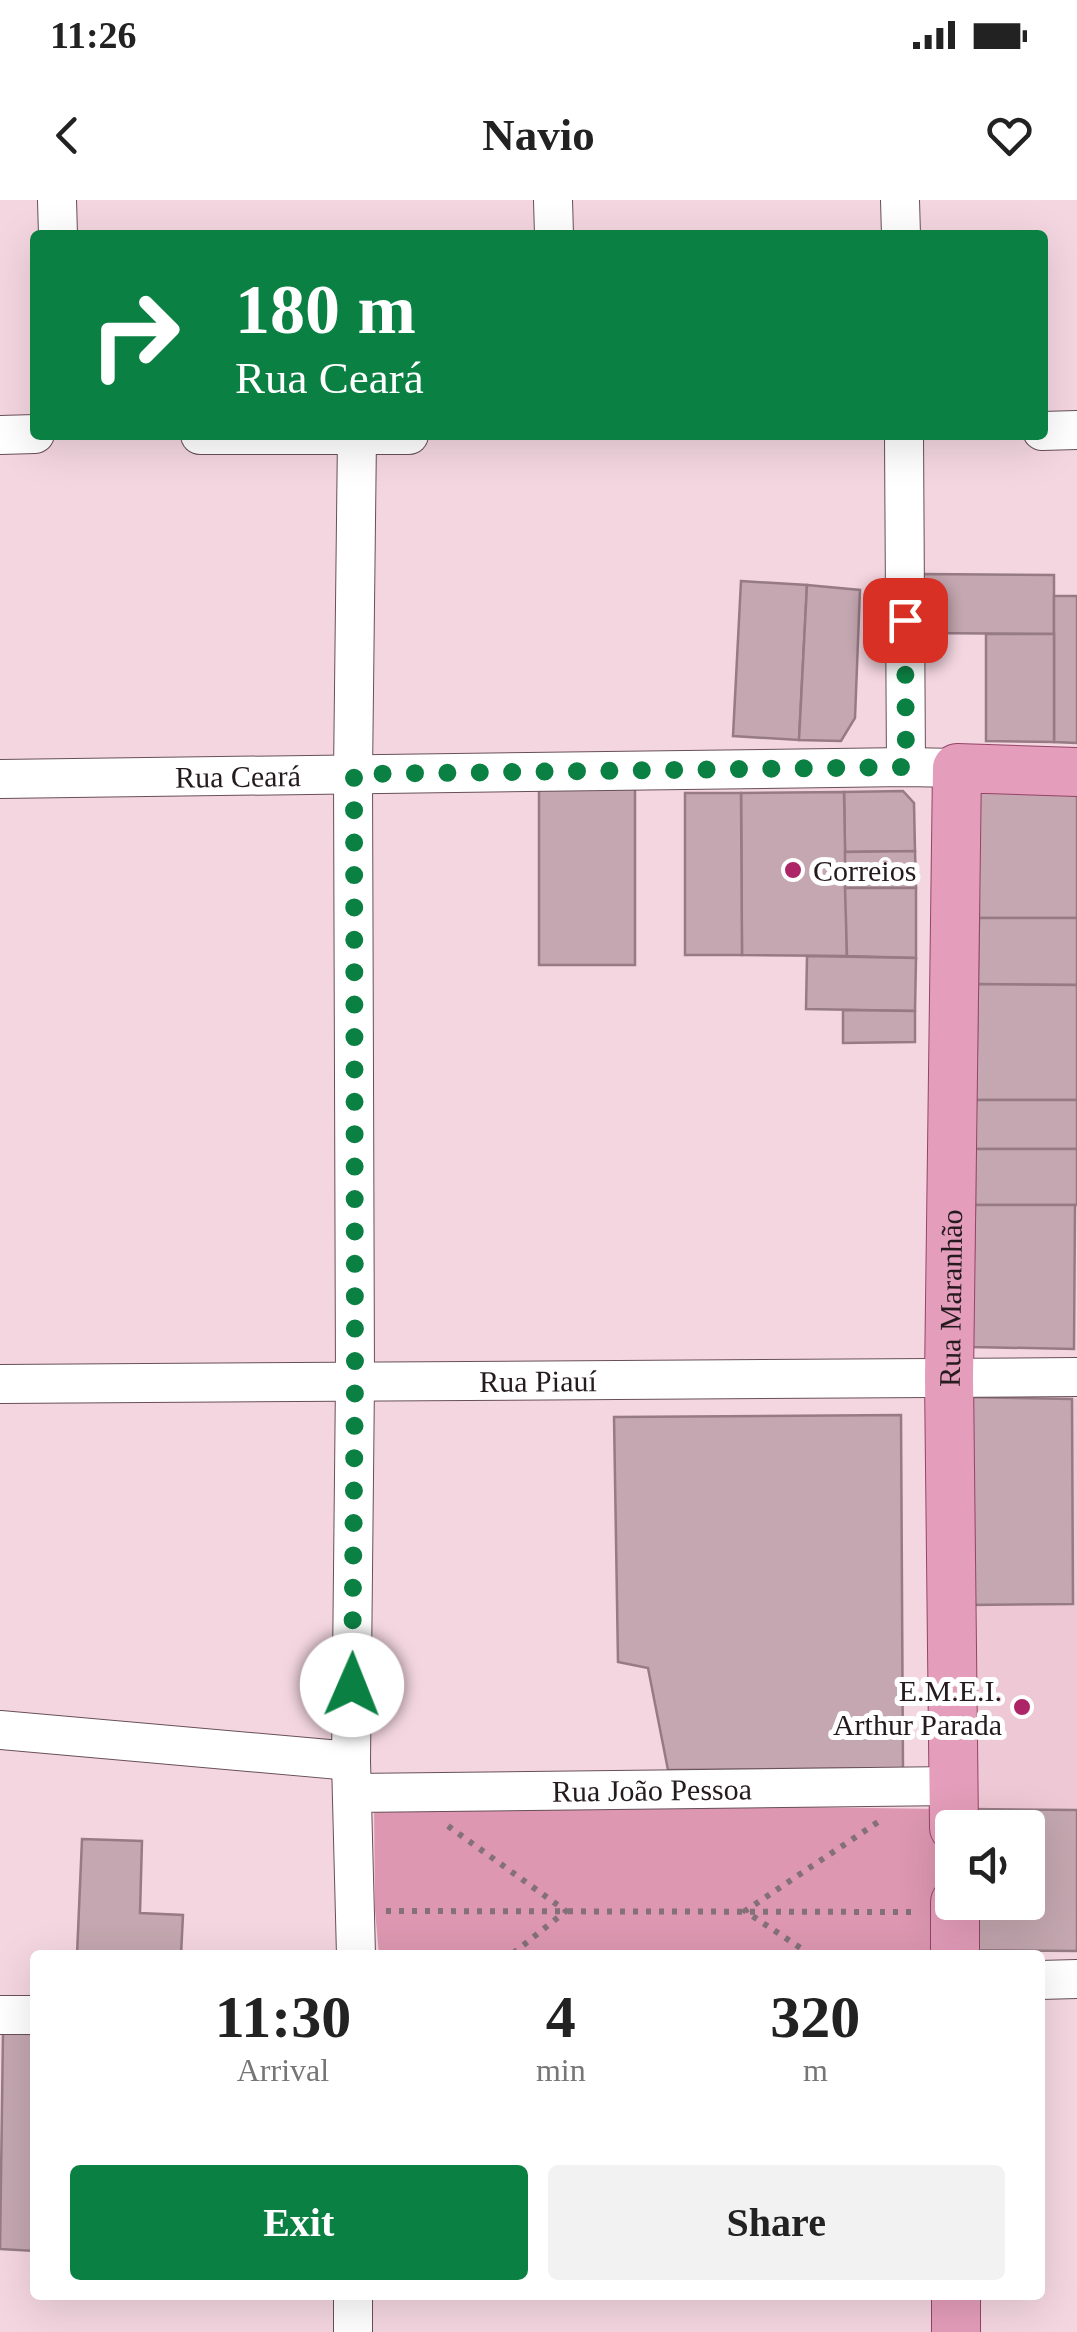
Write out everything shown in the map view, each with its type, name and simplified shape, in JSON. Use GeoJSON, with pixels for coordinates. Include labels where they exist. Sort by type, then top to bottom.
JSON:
{"type":"FeatureCollection","features":[{"type":"Feature","properties":{"kind":"main road","name":"Rua Ceará"},"geometry":{"type":"LineString","coordinates":[[957,768],[1077,772]]}},
{"type":"Feature","properties":{"kind":"main road","name":"Rua Maranhão"},"geometry":{"type":"LineString","coordinates":[[954,1806],[949,1378],[957,768]]}},
{"type":"Feature","properties":{"kind":"main road"},"geometry":{"type":"LineString","coordinates":[[956,2300],[956,2332]]}},
{"type":"Feature","properties":{"kind":"street"},"geometry":{"type":"LineString","coordinates":[[57,200],[58,230]]}},
{"type":"Feature","properties":{"kind":"street"},"geometry":{"type":"LineString","coordinates":[[553,200],[554,230]]}},
{"type":"Feature","properties":{"kind":"street"},"geometry":{"type":"LineString","coordinates":[[900,200],[901,230]]}},
{"type":"Feature","properties":{"kind":"street"},"geometry":{"type":"LineString","coordinates":[[1048,431],[1077,430]]}},
{"type":"Feature","properties":{"kind":"street"},"geometry":{"type":"LineString","coordinates":[[0,435],[30,434]]}},
{"type":"Feature","properties":{"kind":"street"},"geometry":{"type":"LineString","coordinates":[[357,440],[352,1777],[373,1911],[358,1950]]}},
{"type":"Feature","properties":{"kind":"street"},"geometry":{"type":"LineString","coordinates":[[904,440],[906,767]]}},
{"type":"Feature","properties":{"kind":"street","name":"Rua Ceará"},"geometry":{"type":"LineString","coordinates":[[0,779],[957,768]]}},
{"type":"Feature","properties":{"kind":"street","name":"Rua Piauí"},"geometry":{"type":"LineString","coordinates":[[0,1384],[1077,1377]]}},
{"type":"Feature","properties":{"kind":"street","name":"Rua João Pessoa"},"geometry":{"type":"LineString","coordinates":[[0,1730],[352,1777],[954,1806]]}},
{"type":"Feature","properties":{"kind":"street"},"geometry":{"type":"LineString","coordinates":[[1045,1980],[1077,1979]]}},
{"type":"Feature","properties":{"kind":"street"},"geometry":{"type":"LineString","coordinates":[[0,2015],[30,2015]]}},
{"type":"Feature","properties":{"kind":"street"},"geometry":{"type":"LineString","coordinates":[[353,2300],[353,2332]]}},
{"type":"Feature","properties":{"kind":"path"},"geometry":{"type":"LineString","coordinates":[[745,1911],[883,1818],[864,1818]]}},
{"type":"Feature","properties":{"kind":"path"},"geometry":{"type":"LineString","coordinates":[[458,1820],[439,1820],[566,1910]]}},
{"type":"Feature","properties":{"kind":"path"},"geometry":{"type":"LineString","coordinates":[[517,1950],[566,1910]]}},
{"type":"Feature","properties":{"kind":"path"},"geometry":{"type":"LineString","coordinates":[[373,1911],[745,1911],[949,1923]]}},
{"type":"Feature","properties":{"kind":"path"},"geometry":{"type":"LineString","coordinates":[[373,1911],[392,1925]]}},
{"type":"Feature","properties":{"kind":"path"},"geometry":{"type":"LineString","coordinates":[[745,1911],[804,1950]]}},
{"type":"Feature","properties":{"kind":"shaded area","name":"E.M.E.I. Arthur Parada"},"geometry":{"type":"Polygon","coordinates":[[[1072,1399],[1077,1399],[1077,1810],[969,1809],[966,1605],[1073,1604],[1072,1399]]]}},
{"type":"Feature","properties":{"kind":"shaded area"},"geometry":{"type":"Polygon","coordinates":[[[374,1801],[942,1809],[935,1810],[935,1920],[945,1920],[946,1950],[379,1950],[374,1801]]]}},
{"type":"Feature","properties":{"kind":"building"},"geometry":{"type":"Polygon","coordinates":[[[923,574],[1054,575],[1054,634],[923,633],[923,574]]]}},
{"type":"Feature","properties":{"kind":"building"},"geometry":{"type":"Polygon","coordinates":[[[741,581],[807,585],[799,740],[733,736],[741,581]]]}},
{"type":"Feature","properties":{"kind":"building"},"geometry":{"type":"Polygon","coordinates":[[[807,585],[860,590],[855,718],[841,741],[799,740],[807,585]]]}},
{"type":"Feature","properties":{"kind":"building"},"geometry":{"type":"Polygon","coordinates":[[[1054,596],[1077,596],[1077,743],[1054,742],[1054,596]]]}},
{"type":"Feature","properties":{"kind":"building"},"geometry":{"type":"Polygon","coordinates":[[[986,634],[1054,634],[1054,742],[986,741],[986,634]]]}},
{"type":"Feature","properties":{"kind":"building"},"geometry":{"type":"Polygon","coordinates":[[[539,782],[635,782],[635,965],[539,965],[539,782]]]}},
{"type":"Feature","properties":{"kind":"building"},"geometry":{"type":"Polygon","coordinates":[[[978,782],[1077,784],[1077,918],[979,918],[978,782]]]}},
{"type":"Feature","properties":{"kind":"building"},"geometry":{"type":"Polygon","coordinates":[[[903,791],[914,803],[915,851],[845,852],[844,792],[903,791]]]}},
{"type":"Feature","properties":{"kind":"building","name":"Correios"},"geometry":{"type":"Polygon","coordinates":[[[844,792],[847,956],[742,955],[741,793],[844,792]]]}},
{"type":"Feature","properties":{"kind":"building"},"geometry":{"type":"Polygon","coordinates":[[[685,793],[741,793],[742,955],[685,955],[685,793]]]}},
{"type":"Feature","properties":{"kind":"building"},"geometry":{"type":"Polygon","coordinates":[[[915,851],[916,888],[845,888],[845,852],[915,851]]]}},
{"type":"Feature","properties":{"kind":"building"},"geometry":{"type":"Polygon","coordinates":[[[845,888],[916,888],[916,958],[847,956],[845,888]]]}},
{"type":"Feature","properties":{"kind":"building"},"geometry":{"type":"Polygon","coordinates":[[[979,918],[1077,918],[1077,985],[978,984],[979,918]]]}},
{"type":"Feature","properties":{"kind":"building"},"geometry":{"type":"Polygon","coordinates":[[[807,956],[916,958],[915,1011],[806,1009],[807,956]]]}},
{"type":"Feature","properties":{"kind":"building"},"geometry":{"type":"Polygon","coordinates":[[[978,984],[1077,985],[1077,1100],[976,1100],[978,984]]]}},
{"type":"Feature","properties":{"kind":"building"},"geometry":{"type":"Polygon","coordinates":[[[843,1010],[915,1011],[915,1042],[843,1043],[843,1010]]]}},
{"type":"Feature","properties":{"kind":"building"},"geometry":{"type":"Polygon","coordinates":[[[976,1100],[1077,1100],[1077,1149],[975,1149],[976,1100]]]}},
{"type":"Feature","properties":{"kind":"building"},"geometry":{"type":"Polygon","coordinates":[[[975,1149],[1077,1149],[1077,1205],[975,1205],[975,1149]]]}},
{"type":"Feature","properties":{"kind":"building"},"geometry":{"type":"Polygon","coordinates":[[[975,1205],[1075,1205],[1074,1349],[972,1347],[975,1205]]]}},
{"type":"Feature","properties":{"kind":"building"},"geometry":{"type":"Polygon","coordinates":[[[962,1397],[1072,1399],[1073,1604],[966,1605],[962,1397]]]}},
{"type":"Feature","properties":{"kind":"building"},"geometry":{"type":"Polygon","coordinates":[[[901,1415],[903,1768],[668,1770],[648,1668],[618,1662],[614,1417],[901,1415]]]}},
{"type":"Feature","properties":{"kind":"building"},"geometry":{"type":"Polygon","coordinates":[[[969,1809],[1077,1810],[1077,1951],[969,1950],[969,1920],[1045,1920],[1045,1810],[969,1809]]]}},
{"type":"Feature","properties":{"kind":"building"},"geometry":{"type":"Polygon","coordinates":[[[82,1839],[142,1841],[140,1913],[183,1915],[181,1950],[77,1950],[82,1839]]]}},
{"type":"Feature","properties":{"kind":"building"},"geometry":{"type":"Polygon","coordinates":[[[3,2033],[30,2034],[30,2251],[0,2249],[3,2033]]]}},
{"type":"Feature","properties":{"kind":"place","name":"Correios"},"geometry":{"type":"Point","coordinates":[793,870]}},
{"type":"Feature","properties":{"kind":"place","name":"E.M.E.I. Arthur Parada"},"geometry":{"type":"Point","coordinates":[1022,1707]}},
{"type":"Feature","properties":{"kind":"route"},"geometry":{"type":"LineString","coordinates":[[352,1685],[354,774],[906,767],[905,620]]}}]}
